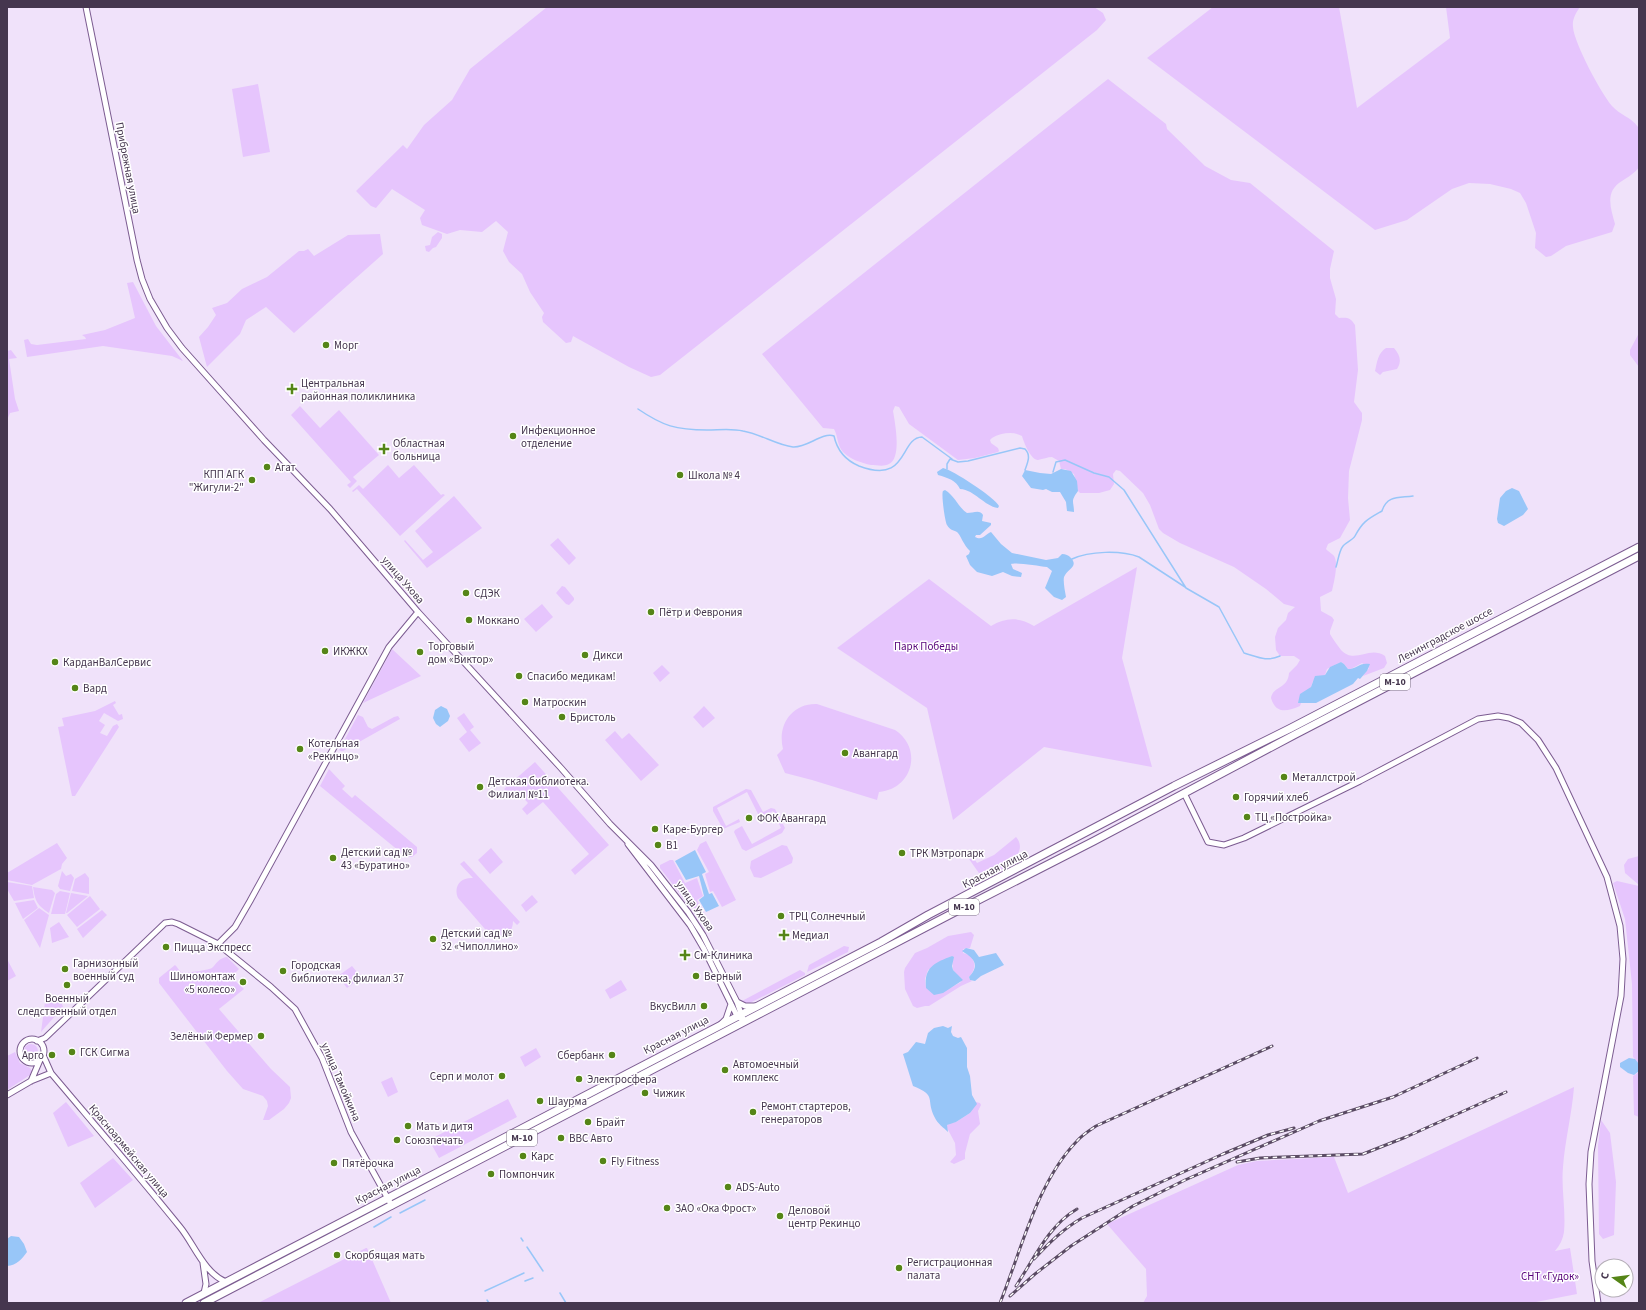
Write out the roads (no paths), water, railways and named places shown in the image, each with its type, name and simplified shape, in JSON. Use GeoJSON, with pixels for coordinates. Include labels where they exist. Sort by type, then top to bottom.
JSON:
{"type":"FeatureCollection","features":[{"type":"Feature","properties":{"kind":"highway","name":"Ленинградское шоссе"},"geometry":{"type":"LineString","coordinates":[[1174,786],[1298,724],[1639,547]]}},
{"type":"Feature","properties":{"kind":"highway","name":"Ленинградское шоссе"},"geometry":{"type":"LineString","coordinates":[[1184,793],[1639,556]]}},
{"type":"Feature","properties":{"kind":"highway","name":"Красная улица"},"geometry":{"type":"LineString","coordinates":[[186,1303],[881,942],[928,915],[1174,786]]}},
{"type":"Feature","properties":{"kind":"highway","name":"Красная улица"},"geometry":{"type":"LineString","coordinates":[[204,1303],[1184,793]]}},
{"type":"Feature","properties":{"kind":"street","name":"Прибрежная улица"},"geometry":{"type":"LineString","coordinates":[[86,7],[137,260],[142,279],[150,299],[167,328]]}},
{"type":"Feature","properties":{"kind":"street","name":"улица Ухова"},"geometry":{"type":"LineString","coordinates":[[167,328],[213,384],[330,509],[418,612],[628,843],[632,851],[690,925],[704,949],[731,1004],[740,1014]]}},
{"type":"Feature","properties":{"kind":"street"},"geometry":{"type":"LineString","coordinates":[[218,944],[235,926],[250,901],[390,647],[418,612]]}},
{"type":"Feature","properties":{"kind":"street"},"geometry":{"type":"LineString","coordinates":[[1184,793],[1208,842],[1224,845],[1244,838],[1350,786],[1478,719],[1498,716],[1509,718],[1520,723],[1538,740],[1556,768],[1606,877],[1620,926],[1623,959],[1621,996],[1591,1152],[1589,1184],[1590,1224],[1598,1303]]}},
{"type":"Feature","properties":{"kind":"street","name":"улица Ухова"},"geometry":{"type":"LineString","coordinates":[[628,843],[636,848],[651,865],[703,934],[737,1002],[740,1014]]}},
{"type":"Feature","properties":{"kind":"street","name":"улица Тамойкина"},"geometry":{"type":"LineString","coordinates":[[45,1038],[160,928],[168,922],[178,924],[218,944],[271,987],[298,1013],[322,1058],[351,1132],[392,1206]]}},
{"type":"Feature","properties":{"kind":"street"},"geometry":{"type":"LineString","coordinates":[[737,1002],[745,1006],[756,1006]]}},
{"type":"Feature","properties":{"kind":"street"},"geometry":{"type":"LineString","coordinates":[[718,1026],[726,1019],[731,1004]]}},
{"type":"Feature","properties":{"kind":"street"},"geometry":{"type":"LineString","coordinates":[[740,1014],[744,1022]]}},
{"type":"Feature","properties":{"kind":"street"},"geometry":{"type":"LineString","coordinates":[[45,1038],[37,1041],[28,1040],[24,1042],[21,1047],[22,1057],[49,1071]]}},
{"type":"Feature","properties":{"kind":"street"},"geometry":{"type":"LineString","coordinates":[[34,1063],[42,1056],[42,1047],[45,1038]]}},
{"type":"Feature","properties":{"kind":"street"},"geometry":{"type":"LineString","coordinates":[[37,1041],[42,1047]]}},
{"type":"Feature","properties":{"kind":"street","name":"Красноармейская улица"},"geometry":{"type":"LineString","coordinates":[[42,1056],[49,1071],[178,1225],[202,1260],[218,1277],[226,1282]]}},
{"type":"Feature","properties":{"kind":"street"},"geometry":{"type":"LineString","coordinates":[[31,1080],[35,1073],[34,1063]]}},
{"type":"Feature","properties":{"kind":"street"},"geometry":{"type":"LineString","coordinates":[[34,1063],[35,1073]]}},
{"type":"Feature","properties":{"kind":"street"},"geometry":{"type":"LineString","coordinates":[[7,1095],[49,1071]]}},
{"type":"Feature","properties":{"kind":"street"},"geometry":{"type":"LineString","coordinates":[[202,1260],[206,1284],[204,1294]]}},
{"type":"Feature","properties":{"kind":"water"},"geometry":{"type":"Polygon","coordinates":[[[943,468],[973,484],[996,502],[999,506],[998,508],[993,507],[970,492],[960,489],[956,483],[951,480],[938,475],[937,472],[943,468]]]}},
{"type":"Feature","properties":{"kind":"water"},"geometry":{"type":"Polygon","coordinates":[[[1061,469],[1071,471],[1077,481],[1078,491],[1073,502],[1074,512],[1067,511],[1066,502],[1060,492],[1031,488],[1022,476],[1025,470],[1051,474],[1061,469]]]}},
{"type":"Feature","properties":{"kind":"water"},"geometry":{"type":"Polygon","coordinates":[[[1512,488],[1519,491],[1528,509],[1523,515],[1504,526],[1498,523],[1497,519],[1500,498],[1506,491],[1512,488]]]}},
{"type":"Feature","properties":{"kind":"water"},"geometry":{"type":"Polygon","coordinates":[[[945,490],[967,513],[980,512],[983,515],[982,521],[991,523],[991,525],[980,535],[976,535],[975,537],[982,538],[991,532],[1001,544],[1012,553],[1046,560],[1058,558],[1062,554],[1066,554],[1070,557],[1074,564],[1064,577],[1066,597],[1062,600],[1054,597],[1045,588],[1052,571],[1047,567],[1011,564],[1013,569],[1022,573],[1021,577],[1012,576],[1003,572],[992,576],[977,572],[970,565],[966,556],[970,551],[958,533],[950,529],[947,525],[942,497],[943,491],[945,490]]]}},
{"type":"Feature","properties":{"kind":"water"},"geometry":{"type":"Polygon","coordinates":[[[1341,662],[1348,669],[1363,664],[1370,664],[1367,671],[1353,684],[1316,703],[1298,703],[1300,694],[1311,687],[1315,676],[1325,675],[1330,667],[1341,662]]]}},
{"type":"Feature","properties":{"kind":"water"},"geometry":{"type":"Polygon","coordinates":[[[441,706],[447,709],[450,716],[448,721],[440,727],[436,724],[433,718],[435,710],[441,706]]]}},
{"type":"Feature","properties":{"kind":"water"},"geometry":{"type":"Polygon","coordinates":[[[695,850],[706,872],[702,874],[709,894],[712,893],[719,906],[706,912],[699,900],[704,896],[699,876],[686,880],[675,861],[695,850]]]}},
{"type":"Feature","properties":{"kind":"water"},"geometry":{"type":"Polygon","coordinates":[[[966,948],[974,950],[979,957],[996,953],[1004,965],[981,976],[975,981],[970,980],[969,977],[975,968],[975,965],[972,959],[962,951],[966,948]]]}},
{"type":"Feature","properties":{"kind":"water"},"geometry":{"type":"Polygon","coordinates":[[[952,956],[954,957],[952,966],[953,970],[963,980],[943,993],[934,995],[926,988],[929,970],[935,964],[952,956]]]}},
{"type":"Feature","properties":{"kind":"water"},"geometry":{"type":"Polygon","coordinates":[[[943,1026],[948,1028],[952,1026],[951,1032],[953,1036],[958,1038],[961,1037],[967,1048],[967,1067],[970,1076],[972,1095],[977,1104],[970,1113],[956,1122],[947,1125],[948,1132],[936,1120],[932,1112],[930,1099],[926,1093],[913,1086],[903,1054],[908,1052],[916,1042],[925,1044],[928,1033],[934,1028],[943,1026]]]}},
{"type":"Feature","properties":{"kind":"water"},"geometry":{"type":"Polygon","coordinates":[[[1629,1058],[1635,1059],[1639,1064],[1639,1071],[1634,1075],[1628,1073],[1620,1067],[1620,1063],[1629,1058]]]}},
{"type":"Feature","properties":{"kind":"water"},"geometry":{"type":"Polygon","coordinates":[[[11,1236],[19,1237],[27,1252],[19,1261],[7,1266],[7,1239],[11,1236]]]}},
{"type":"Feature","properties":{"kind":"waterway"},"geometry":{"type":"LineString","coordinates":[[638,409],[663,423],[678,428],[696,430],[738,430],[750,432],[793,447],[804,445],[824,436],[834,436],[837,446],[846,458],[854,464],[875,470],[887,470],[895,465],[901,459],[909,445],[915,439],[922,437],[952,459]]}},
{"type":"Feature","properties":{"kind":"waterway"},"geometry":{"type":"LineString","coordinates":[[947,469],[947,464],[950,459],[958,462],[968,461],[1020,448],[1025,449],[1028,454],[1028,461],[1025,470]]}},
{"type":"Feature","properties":{"kind":"waterway"},"geometry":{"type":"LineString","coordinates":[[1053,472],[1056,462],[1065,460],[1094,473],[1109,477],[1124,490],[1186,588],[1219,607],[1244,653],[1266,659],[1280,656]]}},
{"type":"Feature","properties":{"kind":"waterway"},"geometry":{"type":"LineString","coordinates":[[1336,567],[1343,546],[1354,537],[1366,521],[1382,511],[1384,506],[1390,500],[1398,497],[1413,496]]}},
{"type":"Feature","properties":{"kind":"waterway"},"geometry":{"type":"LineString","coordinates":[[1072,559],[1087,554],[1105,552],[1132,555],[1139,557],[1185,587]]}},
{"type":"Feature","properties":{"kind":"waterway"},"geometry":{"type":"LineString","coordinates":[[400,1213],[425,1200]]}},
{"type":"Feature","properties":{"kind":"waterway"},"geometry":{"type":"LineString","coordinates":[[374,1227],[391,1217]]}},
{"type":"Feature","properties":{"kind":"waterway"},"geometry":{"type":"LineString","coordinates":[[527,1247],[543,1271]]}},
{"type":"Feature","properties":{"kind":"waterway"},"geometry":{"type":"LineString","coordinates":[[485,1291],[524,1273]]}},
{"type":"Feature","properties":{"kind":"waterway"},"geometry":{"type":"LineString","coordinates":[[525,1281],[533,1278]]}},
{"type":"Feature","properties":{"kind":"waterway"},"geometry":{"type":"LineString","coordinates":[[560,1293],[566,1303]]}},
{"type":"Feature","properties":{"kind":"railway"},"geometry":{"type":"LineString","coordinates":[[1000,1303],[1031,1218],[1051,1176],[1063,1158],[1081,1137],[1096,1126],[1272,1046]]}},
{"type":"Feature","properties":{"kind":"railway"},"geometry":{"type":"LineString","coordinates":[[1010,1296],[1071,1246],[1133,1206],[1185,1180],[1319,1121],[1393,1097],[1477,1058]]}},
{"type":"Feature","properties":{"kind":"railway"},"geometry":{"type":"LineString","coordinates":[[1237,1162],[1260,1158],[1363,1154],[1406,1137],[1506,1092]]}},
{"type":"Feature","properties":{"kind":"railway"},"geometry":{"type":"LineString","coordinates":[[1034,1259],[1056,1237],[1082,1218],[1223,1154],[1268,1135],[1294,1128]]}},
{"type":"Feature","properties":{"kind":"railway"},"geometry":{"type":"LineString","coordinates":[[1016,1286],[1042,1244],[1058,1224],[1077,1209]]}},
{"type":"Feature","properties":{"kind":"place","name":"Морг"},"geometry":{"type":"Point","coordinates":[326,345]}},
{"type":"Feature","properties":{"kind":"place","name":"Центральная районная поликлиника"},"geometry":{"type":"Point","coordinates":[292,389]}},
{"type":"Feature","properties":{"kind":"place","name":"Инфекционное отделение"},"geometry":{"type":"Point","coordinates":[513,436]}},
{"type":"Feature","properties":{"kind":"place","name":"Областная больница"},"geometry":{"type":"Point","coordinates":[384,449]}},
{"type":"Feature","properties":{"kind":"place","name":"Агат"},"geometry":{"type":"Point","coordinates":[267,467]}},
{"type":"Feature","properties":{"kind":"place","name":"Школа № 4"},"geometry":{"type":"Point","coordinates":[680,475]}},
{"type":"Feature","properties":{"kind":"place","name":"КПП АГК \"Жигули-2\""},"geometry":{"type":"Point","coordinates":[252,480]}},
{"type":"Feature","properties":{"kind":"place","name":"СДЭК"},"geometry":{"type":"Point","coordinates":[466,593]}},
{"type":"Feature","properties":{"kind":"place","name":"Пётр и Феврония"},"geometry":{"type":"Point","coordinates":[651,612]}},
{"type":"Feature","properties":{"kind":"place","name":"Моккано"},"geometry":{"type":"Point","coordinates":[469,620]}},
{"type":"Feature","properties":{"kind":"place","name":"ИКЖКХ"},"geometry":{"type":"Point","coordinates":[325,651]}},
{"type":"Feature","properties":{"kind":"place","name":"Торговый дом «Виктор»"},"geometry":{"type":"Point","coordinates":[420,652]}},
{"type":"Feature","properties":{"kind":"place","name":"Дикси"},"geometry":{"type":"Point","coordinates":[585,655]}},
{"type":"Feature","properties":{"kind":"place","name":"КарданВалСервис"},"geometry":{"type":"Point","coordinates":[55,662]}},
{"type":"Feature","properties":{"kind":"place","name":"Спасибо медикам!"},"geometry":{"type":"Point","coordinates":[519,676]}},
{"type":"Feature","properties":{"kind":"place","name":"Вард"},"geometry":{"type":"Point","coordinates":[75,688]}},
{"type":"Feature","properties":{"kind":"place","name":"Матроскин"},"geometry":{"type":"Point","coordinates":[525,702]}},
{"type":"Feature","properties":{"kind":"place","name":"Бристоль"},"geometry":{"type":"Point","coordinates":[562,717]}},
{"type":"Feature","properties":{"kind":"place","name":"Котельная «Рекинцо»"},"geometry":{"type":"Point","coordinates":[300,749]}},
{"type":"Feature","properties":{"kind":"place","name":"Авангард"},"geometry":{"type":"Point","coordinates":[845,753]}},
{"type":"Feature","properties":{"kind":"place","name":"Металлстрой"},"geometry":{"type":"Point","coordinates":[1284,777]}},
{"type":"Feature","properties":{"kind":"place","name":"Детская библиотека. Филиал №11"},"geometry":{"type":"Point","coordinates":[480,787]}},
{"type":"Feature","properties":{"kind":"place","name":"Горячий хлеб"},"geometry":{"type":"Point","coordinates":[1236,797]}},
{"type":"Feature","properties":{"kind":"place","name":"ТЦ «Постройка»"},"geometry":{"type":"Point","coordinates":[1247,817]}},
{"type":"Feature","properties":{"kind":"place","name":"ФОК Авангард"},"geometry":{"type":"Point","coordinates":[749,818]}},
{"type":"Feature","properties":{"kind":"place","name":"Каре-Бургер"},"geometry":{"type":"Point","coordinates":[655,829]}},
{"type":"Feature","properties":{"kind":"place","name":"В1"},"geometry":{"type":"Point","coordinates":[658,845]}},
{"type":"Feature","properties":{"kind":"place","name":"ТРК Мэтропарк"},"geometry":{"type":"Point","coordinates":[902,853]}},
{"type":"Feature","properties":{"kind":"place","name":"Детский сад № 43 «Буратино»"},"geometry":{"type":"Point","coordinates":[333,858]}},
{"type":"Feature","properties":{"kind":"place","name":"ТРЦ Солнечный"},"geometry":{"type":"Point","coordinates":[781,916]}},
{"type":"Feature","properties":{"kind":"place","name":"Медиал"},"geometry":{"type":"Point","coordinates":[784,935]}},
{"type":"Feature","properties":{"kind":"place","name":"Детский сад № 32 «Чиполлино»"},"geometry":{"type":"Point","coordinates":[433,939]}},
{"type":"Feature","properties":{"kind":"place","name":"Пицца Экспресс"},"geometry":{"type":"Point","coordinates":[166,947]}},
{"type":"Feature","properties":{"kind":"place","name":"См-Клиника"},"geometry":{"type":"Point","coordinates":[685,955]}},
{"type":"Feature","properties":{"kind":"place","name":"Гарнизонный военный суд"},"geometry":{"type":"Point","coordinates":[65,969]}},
{"type":"Feature","properties":{"kind":"place","name":"Городская библиотека, филиал 37"},"geometry":{"type":"Point","coordinates":[283,971]}},
{"type":"Feature","properties":{"kind":"place","name":"Верный"},"geometry":{"type":"Point","coordinates":[696,976]}},
{"type":"Feature","properties":{"kind":"place","name":"Шиномонтаж «5 колесо»"},"geometry":{"type":"Point","coordinates":[243,982]}},
{"type":"Feature","properties":{"kind":"place","name":"Военный следственный отдел"},"geometry":{"type":"Point","coordinates":[67,985]}},
{"type":"Feature","properties":{"kind":"place","name":"ВкусВилл"},"geometry":{"type":"Point","coordinates":[704,1006]}},
{"type":"Feature","properties":{"kind":"place","name":"Зелёный Фермер"},"geometry":{"type":"Point","coordinates":[261,1036]}},
{"type":"Feature","properties":{"kind":"place","name":"ГСК Сигма"},"geometry":{"type":"Point","coordinates":[72,1052]}},
{"type":"Feature","properties":{"kind":"place","name":"Арго"},"geometry":{"type":"Point","coordinates":[52,1055]}},
{"type":"Feature","properties":{"kind":"place","name":"Сбербанк"},"geometry":{"type":"Point","coordinates":[612,1055]}},
{"type":"Feature","properties":{"kind":"place","name":"Автомоечный комплекс"},"geometry":{"type":"Point","coordinates":[725,1070]}},
{"type":"Feature","properties":{"kind":"place","name":"Серп и молот"},"geometry":{"type":"Point","coordinates":[502,1076]}},
{"type":"Feature","properties":{"kind":"place","name":"Электросфера"},"geometry":{"type":"Point","coordinates":[579,1079]}},
{"type":"Feature","properties":{"kind":"place","name":"Чижик"},"geometry":{"type":"Point","coordinates":[645,1093]}},
{"type":"Feature","properties":{"kind":"place","name":"Шаурма"},"geometry":{"type":"Point","coordinates":[540,1101]}},
{"type":"Feature","properties":{"kind":"place","name":"Ремонт стартеров, генераторов"},"geometry":{"type":"Point","coordinates":[753,1112]}},
{"type":"Feature","properties":{"kind":"place","name":"Брайт"},"geometry":{"type":"Point","coordinates":[588,1122]}},
{"type":"Feature","properties":{"kind":"place","name":"Мать и дитя"},"geometry":{"type":"Point","coordinates":[408,1126]}},
{"type":"Feature","properties":{"kind":"place","name":"ВВС Авто"},"geometry":{"type":"Point","coordinates":[561,1138]}},
{"type":"Feature","properties":{"kind":"place","name":"Союзпечать"},"geometry":{"type":"Point","coordinates":[397,1140]}},
{"type":"Feature","properties":{"kind":"place","name":"Карс"},"geometry":{"type":"Point","coordinates":[523,1156]}},
{"type":"Feature","properties":{"kind":"place","name":"Fly Fitness"},"geometry":{"type":"Point","coordinates":[603,1161]}},
{"type":"Feature","properties":{"kind":"place","name":"Пятёрочка"},"geometry":{"type":"Point","coordinates":[334,1163]}},
{"type":"Feature","properties":{"kind":"place","name":"Помпончик"},"geometry":{"type":"Point","coordinates":[491,1174]}},
{"type":"Feature","properties":{"kind":"place","name":"ADS-Auto"},"geometry":{"type":"Point","coordinates":[728,1187]}},
{"type":"Feature","properties":{"kind":"place","name":"ЗАО «Ока Фрост»"},"geometry":{"type":"Point","coordinates":[667,1208]}},
{"type":"Feature","properties":{"kind":"place","name":"Деловой центр Рекинцо"},"geometry":{"type":"Point","coordinates":[780,1216]}},
{"type":"Feature","properties":{"kind":"place","name":"Скорбящая мать"},"geometry":{"type":"Point","coordinates":[337,1255]}},
{"type":"Feature","properties":{"kind":"place","name":"Регистрационная палата"},"geometry":{"type":"Point","coordinates":[899,1268]}},
{"type":"Feature","properties":{"kind":"park label","name":"Парк Победы"},"geometry":{"type":"Point","coordinates":[926,646]}},
{"type":"Feature","properties":{"kind":"park label","name":"СНТ «Гудок»"},"geometry":{"type":"Point","coordinates":[1550,1276]}}]}
